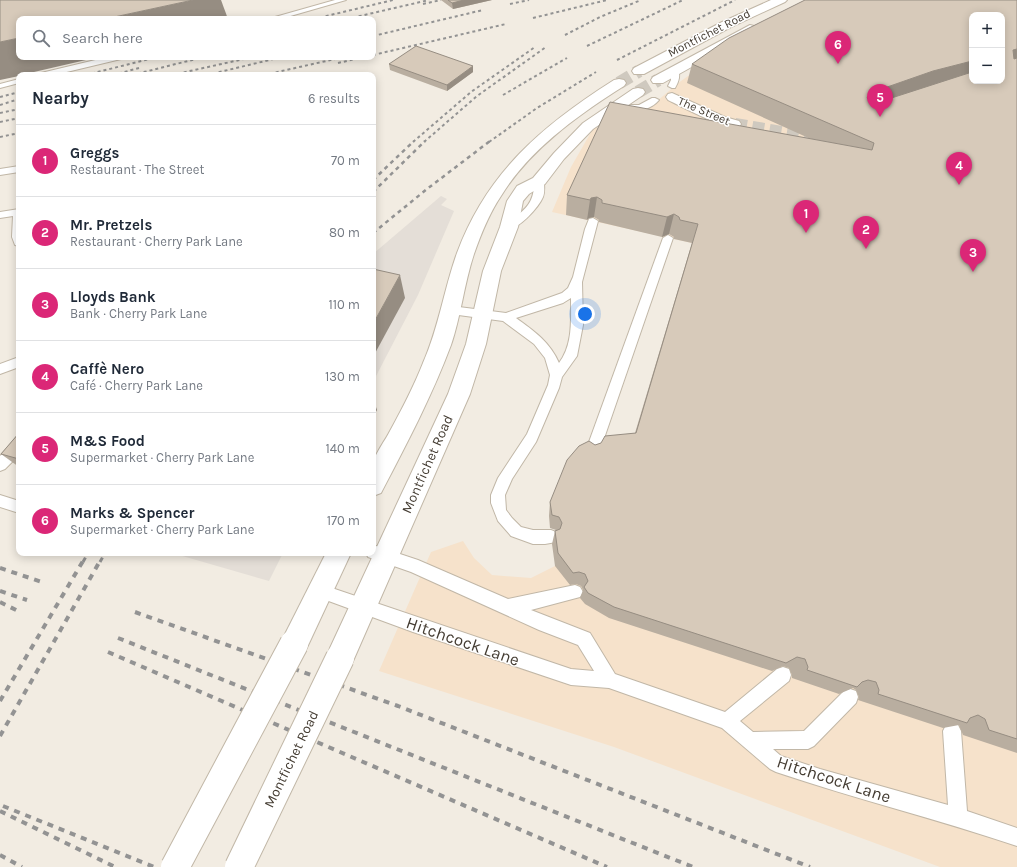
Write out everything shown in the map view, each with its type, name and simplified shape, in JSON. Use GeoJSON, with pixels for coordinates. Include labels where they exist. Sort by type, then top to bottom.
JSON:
{"type":"FeatureCollection","features":[{"type":"Feature","properties":{"kind":"street","name":"Montfichet Road"},"geometry":{"type":"LineString","coordinates":[[639,70],[714,30],[781,0]]}},
{"type":"Feature","properties":{"kind":"street","name":"Montfichet Road"},"geometry":{"type":"LineString","coordinates":[[658,80],[758,24]]}},
{"type":"Feature","properties":{"kind":"street"},"geometry":{"type":"LineString","coordinates":[[376,480],[431,370],[452,310],[455,289],[466,254],[488,205],[498,189],[538,143],[569,117],[619,83]]}},
{"type":"Feature","properties":{"kind":"street","name":"Montfichet Road"},"geometry":{"type":"LineString","coordinates":[[239,867],[340,658],[364,606],[380,554],[458,394],[476,344],[492,271],[509,227],[515,201],[523,190],[539,181],[559,156],[588,126],[638,92]]}},
{"type":"Feature","properties":{"kind":"street","name":"The Street"},"geometry":{"type":"LineString","coordinates":[[672,92],[721,120],[735,124]]}},
{"type":"Feature","properties":{"kind":"street"},"geometry":{"type":"LineString","coordinates":[[176,867],[294,644],[338,556]]}},
{"type":"Feature","properties":{"kind":"lane"},"geometry":{"type":"LineString","coordinates":[[283,16],[343,0]]}},
{"type":"Feature","properties":{"kind":"lane"},"geometry":{"type":"LineString","coordinates":[[56,72],[106,60]]}},
{"type":"Feature","properties":{"kind":"lane"},"geometry":{"type":"LineString","coordinates":[[672,92],[676,76],[674,70]]}},
{"type":"Feature","properties":{"kind":"lane"},"geometry":{"type":"LineString","coordinates":[[0,86],[16,82]]}},
{"type":"Feature","properties":{"kind":"lane"},"geometry":{"type":"LineString","coordinates":[[614,108],[636,110],[655,100]]}},
{"type":"Feature","properties":{"kind":"lane"},"geometry":{"type":"LineString","coordinates":[[0,172],[16,169]]}},
{"type":"Feature","properties":{"kind":"lane"},"geometry":{"type":"LineString","coordinates":[[0,215],[16,212]]}},
{"type":"Feature","properties":{"kind":"lane"},"geometry":{"type":"LineString","coordinates":[[552,537],[537,538],[522,534],[511,528],[501,514],[497,497],[505,480],[530,441],[556,376],[571,356],[577,325],[577,283],[588,234],[593,221]]}},
{"type":"Feature","properties":{"kind":"lane"},"geometry":{"type":"LineString","coordinates":[[592,453],[668,238]]}},
{"type":"Feature","properties":{"kind":"lane"},"geometry":{"type":"LineString","coordinates":[[452,310],[506,317],[559,300],[572,291],[577,283]]}},
{"type":"Feature","properties":{"kind":"lane"},"geometry":{"type":"LineString","coordinates":[[506,317],[534,337],[544,347],[550,356],[556,376]]}},
{"type":"Feature","properties":{"kind":"lane"},"geometry":{"type":"LineString","coordinates":[[0,369],[16,363]]}},
{"type":"Feature","properties":{"kind":"lane"},"geometry":{"type":"LineString","coordinates":[[0,465],[16,449]]}},
{"type":"Feature","properties":{"kind":"lane"},"geometry":{"type":"LineString","coordinates":[[0,501],[16,506]]}},
{"type":"Feature","properties":{"kind":"lane"},"geometry":{"type":"LineString","coordinates":[[380,554],[432,573],[545,624],[584,639],[609,680]]}},
{"type":"Feature","properties":{"kind":"lane","name":"Hitchcock Lane"},"geometry":{"type":"LineString","coordinates":[[320,591],[571,678],[609,680],[728,721],[776,763],[820,778],[958,817],[1017,837]]}},
{"type":"Feature","properties":{"kind":"lane"},"geometry":{"type":"LineString","coordinates":[[508,607],[575,592]]}},
{"type":"Feature","properties":{"kind":"lane"},"geometry":{"type":"LineString","coordinates":[[728,721],[783,675]]}},
{"type":"Feature","properties":{"kind":"lane"},"geometry":{"type":"LineString","coordinates":[[751,741],[808,740],[850,697]]}},
{"type":"Feature","properties":{"kind":"lane"},"geometry":{"type":"LineString","coordinates":[[952,731],[958,817]]}},
{"type":"Feature","properties":{"kind":"shaded area"},"geometry":{"type":"Polygon","coordinates":[[[719,54],[969,81],[969,84],[1004,84],[1017,101],[1017,867],[940,867],[614,747],[379,671],[431,552],[463,541],[474,558],[492,575],[531,578],[555,566],[631,449],[692,243],[552,212],[571,167],[594,127],[603,129],[657,101],[681,81],[719,54]]]}},
{"type":"Feature","properties":{"kind":"shaded area"},"geometry":{"type":"Polygon","coordinates":[[[441,196],[447,199],[441,205],[454,211],[418,295],[376,376],[376,251],[441,196]]]}},
{"type":"Feature","properties":{"kind":"shaded area"},"geometry":{"type":"Polygon","coordinates":[[[182,556],[282,556],[269,581],[182,556]]]}},
{"type":"Feature","properties":{"kind":"building"},"geometry":{"type":"Polygon","coordinates":[[[0,0],[193,0],[119,16],[16,16],[16,39],[0,42],[0,0]]]}},
{"type":"Feature","properties":{"kind":"building"},"geometry":{"type":"Polygon","coordinates":[[[448,0],[464,0],[452,3],[448,0]]]}},
{"type":"Feature","properties":{"kind":"building"},"geometry":{"type":"Polygon","coordinates":[[[805,0],[1017,0],[1017,49],[1013,50],[1014,59],[1017,58],[1017,739],[989,730],[985,719],[978,715],[970,718],[967,723],[878,694],[879,690],[876,682],[868,680],[862,682],[857,687],[807,670],[808,667],[805,659],[797,657],[786,663],[614,607],[588,593],[584,587],[588,581],[585,574],[579,572],[573,573],[558,553],[555,531],[560,529],[562,523],[559,517],[552,515],[550,502],[567,460],[579,446],[589,441],[595,445],[601,443],[605,436],[636,433],[698,224],[680,220],[679,217],[674,214],[667,217],[602,203],[602,200],[597,197],[591,198],[590,200],[567,195],[610,102],[872,150],[874,143],[692,64],[729,38],[805,0]]]}},
{"type":"Feature","properties":{"kind":"building"},"geometry":{"type":"Polygon","coordinates":[[[416,46],[473,66],[447,85],[389,64],[416,46]]]}},
{"type":"Feature","properties":{"kind":"building"},"geometry":{"type":"Polygon","coordinates":[[[376,270],[400,275],[376,319],[376,270]]]}},
{"type":"Feature","properties":{"kind":"building"},"geometry":{"type":"Polygon","coordinates":[[[16,436],[16,458],[1,454],[16,436]]]}},
{"type":"Feature","properties":{"kind":"tunnel"},"geometry":{"type":"LineString","coordinates":[[619,83],[639,71]]}},
{"type":"Feature","properties":{"kind":"tunnel"},"geometry":{"type":"LineString","coordinates":[[638,92],[658,80]]}},
{"type":"Feature","properties":{"kind":"tunnel"},"geometry":{"type":"LineString","coordinates":[[735,124],[829,140]]}},
{"type":"Feature","properties":{"kind":"railway"},"geometry":{"type":"LineString","coordinates":[[326,16],[393,0]]}},
{"type":"Feature","properties":{"kind":"railway"},"geometry":{"type":"LineString","coordinates":[[360,16],[429,0]]}},
{"type":"Feature","properties":{"kind":"railway"},"geometry":{"type":"LineString","coordinates":[[423,4],[441,0]]}},
{"type":"Feature","properties":{"kind":"railway"},"geometry":{"type":"LineString","coordinates":[[510,4],[529,0]]}},
{"type":"Feature","properties":{"kind":"railway"},"geometry":{"type":"LineString","coordinates":[[533,18],[607,0]]}},
{"type":"Feature","properties":{"kind":"railway"},"geometry":{"type":"LineString","coordinates":[[565,35],[600,17],[641,0]]}},
{"type":"Feature","properties":{"kind":"railway"},"geometry":{"type":"LineString","coordinates":[[587,46],[683,0]]}},
{"type":"Feature","properties":{"kind":"railway"},"geometry":{"type":"LineString","coordinates":[[617,60],[735,0]]}},
{"type":"Feature","properties":{"kind":"railway"},"geometry":{"type":"LineString","coordinates":[[376,35],[483,10]]}},
{"type":"Feature","properties":{"kind":"railway"},"geometry":{"type":"LineString","coordinates":[[376,54],[506,24]]}},
{"type":"Feature","properties":{"kind":"railway"},"geometry":{"type":"LineString","coordinates":[[413,142],[471,92],[535,47]]}},
{"type":"Feature","properties":{"kind":"railway"},"geometry":{"type":"LineString","coordinates":[[424,142],[477,96],[546,47]]}},
{"type":"Feature","properties":{"kind":"railway"},"geometry":{"type":"LineString","coordinates":[[503,95],[567,58]]}},
{"type":"Feature","properties":{"kind":"railway"},"geometry":{"type":"LineString","coordinates":[[98,72],[145,60]]}},
{"type":"Feature","properties":{"kind":"railway"},"geometry":{"type":"LineString","coordinates":[[144,72],[192,60]]}},
{"type":"Feature","properties":{"kind":"railway"},"geometry":{"type":"LineString","coordinates":[[186,72],[240,60]]}},
{"type":"Feature","properties":{"kind":"railway"},"geometry":{"type":"LineString","coordinates":[[220,72],[270,60]]}},
{"type":"Feature","properties":{"kind":"railway"},"geometry":{"type":"LineString","coordinates":[[277,72],[331,60]]}},
{"type":"Feature","properties":{"kind":"railway"},"geometry":{"type":"LineString","coordinates":[[338,63],[351,60]]}},
{"type":"Feature","properties":{"kind":"railway"},"geometry":{"type":"LineString","coordinates":[[124,72],[139,68]]}},
{"type":"Feature","properties":{"kind":"railway"},"geometry":{"type":"LineString","coordinates":[[489,142],[537,108],[596,72]]}},
{"type":"Feature","properties":{"kind":"railway"},"geometry":{"type":"LineString","coordinates":[[0,97],[16,93]]}},
{"type":"Feature","properties":{"kind":"railway"},"geometry":{"type":"LineString","coordinates":[[0,105],[16,100]]}},
{"type":"Feature","properties":{"kind":"railway"},"geometry":{"type":"LineString","coordinates":[[0,113],[16,110]]}},
{"type":"Feature","properties":{"kind":"railway"},"geometry":{"type":"LineString","coordinates":[[0,122],[16,119]]}},
{"type":"Feature","properties":{"kind":"railway"},"geometry":{"type":"LineString","coordinates":[[0,137],[16,134]]}},
{"type":"Feature","properties":{"kind":"railway"},"geometry":{"type":"LineString","coordinates":[[376,177],[414,141]]}},
{"type":"Feature","properties":{"kind":"railway"},"geometry":{"type":"LineString","coordinates":[[376,189],[425,141]]}},
{"type":"Feature","properties":{"kind":"railway"},"geometry":{"type":"LineString","coordinates":[[376,231],[490,141]]}},
{"type":"Feature","properties":{"kind":"railway"},"geometry":{"type":"LineString","coordinates":[[83,562],[86,556]]}},
{"type":"Feature","properties":{"kind":"railway"},"geometry":{"type":"LineString","coordinates":[[100,562],[103,556]]}},
{"type":"Feature","properties":{"kind":"railway"},"geometry":{"type":"LineString","coordinates":[[0,701],[83,561]]}},
{"type":"Feature","properties":{"kind":"railway"},"geometry":{"type":"LineString","coordinates":[[0,736],[100,561]]}},
{"type":"Feature","properties":{"kind":"railway"},"geometry":{"type":"LineString","coordinates":[[0,568],[42,582]]}},
{"type":"Feature","properties":{"kind":"railway"},"geometry":{"type":"LineString","coordinates":[[0,591],[27,600]]}},
{"type":"Feature","properties":{"kind":"railway"},"geometry":{"type":"LineString","coordinates":[[0,602],[18,611]]}},
{"type":"Feature","properties":{"kind":"railway"},"geometry":{"type":"LineString","coordinates":[[135,612],[398,706],[810,867]]}},
{"type":"Feature","properties":{"kind":"railway"},"geometry":{"type":"LineString","coordinates":[[118,638],[693,867]]}},
{"type":"Feature","properties":{"kind":"railway"},"geometry":{"type":"LineString","coordinates":[[108,652],[607,867]]}},
{"type":"Feature","properties":{"kind":"railway"},"geometry":{"type":"LineString","coordinates":[[3,806],[154,867]]}},
{"type":"Feature","properties":{"kind":"railway"},"geometry":{"type":"LineString","coordinates":[[0,811],[115,867]]}},
{"type":"Feature","properties":{"kind":"railway"},"geometry":{"type":"LineString","coordinates":[[0,855],[22,867]]}},
{"type":"Feature","properties":{"kind":"place","name":"Marks & Spencer"},"geometry":{"type":"Point","coordinates":[838,64]}},
{"type":"Feature","properties":{"kind":"place","name":"M&S Food"},"geometry":{"type":"Point","coordinates":[880,117]}},
{"type":"Feature","properties":{"kind":"place","name":"Caffè Nero"},"geometry":{"type":"Point","coordinates":[959,185]}},
{"type":"Feature","properties":{"kind":"place","name":"Greggs"},"geometry":{"type":"Point","coordinates":[806,233]}},
{"type":"Feature","properties":{"kind":"place","name":"Mr. Pretzels"},"geometry":{"type":"Point","coordinates":[866,249]}},
{"type":"Feature","properties":{"kind":"place","name":"Lloyds Bank"},"geometry":{"type":"Point","coordinates":[973,272]}}]}
